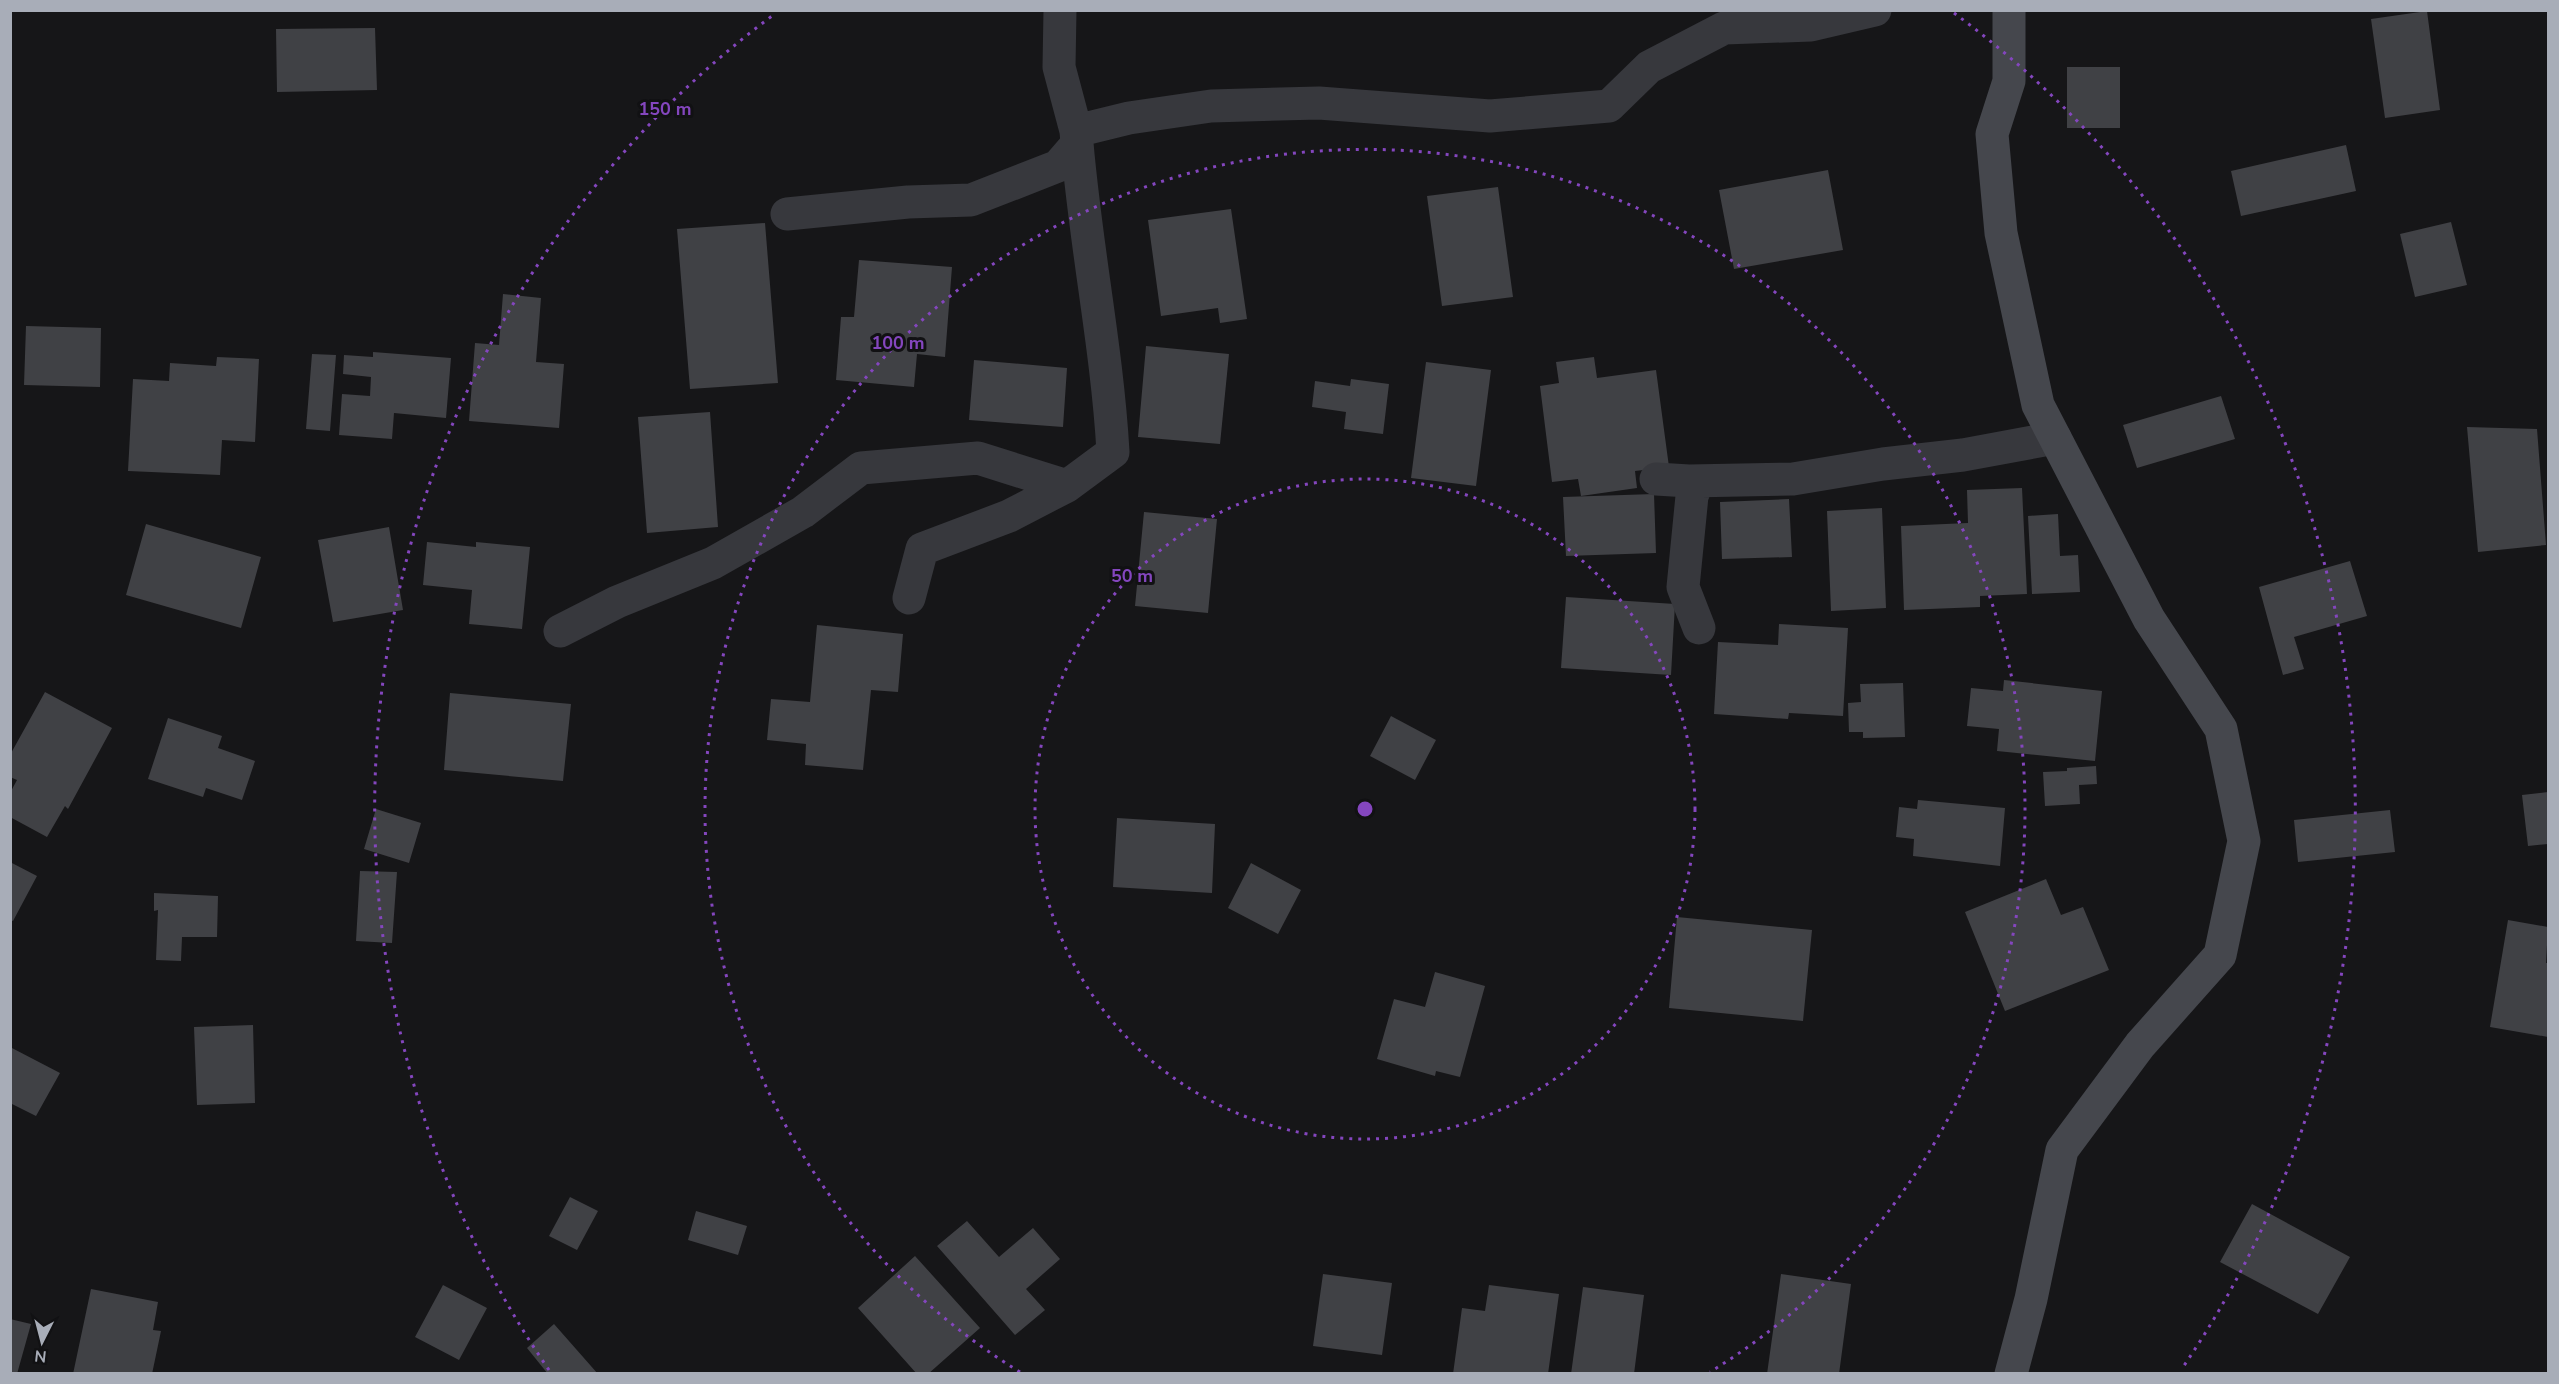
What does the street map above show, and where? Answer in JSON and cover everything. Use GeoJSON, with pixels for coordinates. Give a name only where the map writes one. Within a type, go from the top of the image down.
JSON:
{"type":"FeatureCollection","features":[{"type":"Feature","properties":{"kind":"street"},"geometry":{"type":"LineString","coordinates":[[909,598],[922,549],[1008,516],[1066,486],[1113,452],[1110,403],[1076,138],[1059,67],[1060,10]]}},
{"type":"Feature","properties":{"kind":"street"},"geometry":{"type":"LineString","coordinates":[[787,214],[908,202],[971,200],[1058,166],[1076,138],[1130,118],[1211,106],[1319,103],[1490,116],[1610,106],[1649,67],[1724,28],[1811,25],[1875,10]]}},
{"type":"Feature","properties":{"kind":"street"},"geometry":{"type":"LineString","coordinates":[[2009,10],[2009,81],[1992,135],[2001,233],[2038,405],[2149,619],[2221,729],[2244,841],[2220,955],[2140,1045],[2062,1149],[2031,1299],[2011,1374]]}},
{"type":"Feature","properties":{"kind":"street"},"geometry":{"type":"LineString","coordinates":[[1656,479],[1698,481],[1793,479],[1883,464],[1963,455],[2055,438]]}},
{"type":"Feature","properties":{"kind":"street"},"geometry":{"type":"LineString","coordinates":[[560,631],[617,602],[713,563],[803,512],[861,468],[978,458],[1066,486]]}},
{"type":"Feature","properties":{"kind":"street"},"geometry":{"type":"LineString","coordinates":[[1698,481],[1692,496],[1683,587],[1699,628]]}},
{"type":"Feature","properties":{"kind":"building"},"geometry":{"type":"Polygon","coordinates":[[[2427,11],[2440,110],[2385,118],[2371,19],[2427,11]]]}},
{"type":"Feature","properties":{"kind":"building"},"geometry":{"type":"Polygon","coordinates":[[[375,28],[377,90],[277,92],[276,29],[375,28]]]}},
{"type":"Feature","properties":{"kind":"building"},"geometry":{"type":"Polygon","coordinates":[[[2067,67],[2120,67],[2120,128],[2067,128],[2067,67]]]}},
{"type":"Feature","properties":{"kind":"building"},"geometry":{"type":"Polygon","coordinates":[[[2346,145],[2356,191],[2241,216],[2231,171],[2346,145]]]}},
{"type":"Feature","properties":{"kind":"building"},"geometry":{"type":"Polygon","coordinates":[[[1828,170],[1843,250],[1734,269],[1719,190],[1828,170]]]}},
{"type":"Feature","properties":{"kind":"building"},"geometry":{"type":"Polygon","coordinates":[[[1498,187],[1513,297],[1442,306],[1427,196],[1498,187]]]}},
{"type":"Feature","properties":{"kind":"building"},"geometry":{"type":"Polygon","coordinates":[[[1231,209],[1247,319],[1220,323],[1218,308],[1161,316],[1148,220],[1231,209]]]}},
{"type":"Feature","properties":{"kind":"building"},"geometry":{"type":"Polygon","coordinates":[[[2451,222],[2467,285],[2415,297],[2400,234],[2451,222]]]}},
{"type":"Feature","properties":{"kind":"building"},"geometry":{"type":"Polygon","coordinates":[[[765,223],[778,383],[690,389],[677,229],[765,223]]]}},
{"type":"Feature","properties":{"kind":"building"},"geometry":{"type":"Polygon","coordinates":[[[859,260],[952,267],[945,357],[917,354],[914,387],[836,380],[841,317],[854,317],[859,260]]]}},
{"type":"Feature","properties":{"kind":"building"},"geometry":{"type":"Polygon","coordinates":[[[503,294],[541,298],[536,362],[564,364],[559,428],[469,421],[475,343],[499,345],[503,294]]]}},
{"type":"Feature","properties":{"kind":"building"},"geometry":{"type":"Polygon","coordinates":[[[26,326],[101,328],[100,387],[24,385],[26,326]]]}},
{"type":"Feature","properties":{"kind":"building"},"geometry":{"type":"Polygon","coordinates":[[[1146,346],[1229,354],[1220,444],[1138,437],[1146,346]]]}},
{"type":"Feature","properties":{"kind":"building"},"geometry":{"type":"Polygon","coordinates":[[[373,352],[451,358],[446,418],[394,413],[392,439],[339,435],[342,394],[370,396],[371,377],[343,374],[344,355],[373,357],[373,352]]]}},
{"type":"Feature","properties":{"kind":"building"},"geometry":{"type":"Polygon","coordinates":[[[312,354],[336,355],[330,431],[306,429],[312,354]]]}},
{"type":"Feature","properties":{"kind":"building"},"geometry":{"type":"Polygon","coordinates":[[[217,357],[259,359],[255,442],[222,440],[220,475],[128,471],[133,379],[169,381],[170,363],[216,366],[217,357]]]}},
{"type":"Feature","properties":{"kind":"building"},"geometry":{"type":"Polygon","coordinates":[[[1594,357],[1597,378],[1656,370],[1669,467],[1635,471],[1637,488],[1581,496],[1578,479],[1552,482],[1540,386],[1559,383],[1556,362],[1594,357]]]}},
{"type":"Feature","properties":{"kind":"building"},"geometry":{"type":"Polygon","coordinates":[[[974,360],[1067,368],[1063,427],[969,420],[974,360]]]}},
{"type":"Feature","properties":{"kind":"building"},"geometry":{"type":"Polygon","coordinates":[[[1426,362],[1491,370],[1476,486],[1411,478],[1426,362]]]}},
{"type":"Feature","properties":{"kind":"building"},"geometry":{"type":"Polygon","coordinates":[[[1351,379],[1389,384],[1383,434],[1344,429],[1346,412],[1312,407],[1315,381],[1350,386],[1351,379]]]}},
{"type":"Feature","properties":{"kind":"building"},"geometry":{"type":"Polygon","coordinates":[[[2221,396],[2235,439],[2137,468],[2123,425],[2221,396]]]}},
{"type":"Feature","properties":{"kind":"building"},"geometry":{"type":"Polygon","coordinates":[[[710,412],[718,527],[647,533],[638,417],[710,412]]]}},
{"type":"Feature","properties":{"kind":"building"},"geometry":{"type":"Polygon","coordinates":[[[2467,427],[2537,429],[2546,545],[2478,552],[2467,427]]]}},
{"type":"Feature","properties":{"kind":"building"},"geometry":{"type":"Polygon","coordinates":[[[2022,488],[2027,594],[1980,596],[1980,607],[1904,610],[1901,526],[1968,523],[1967,490],[2022,488]]]}},
{"type":"Feature","properties":{"kind":"building"},"geometry":{"type":"Polygon","coordinates":[[[1654,494],[1656,553],[1566,556],[1563,497],[1654,494]]]}},
{"type":"Feature","properties":{"kind":"building"},"geometry":{"type":"Polygon","coordinates":[[[1789,499],[1792,557],[1722,559],[1720,502],[1789,499]]]}},
{"type":"Feature","properties":{"kind":"building"},"geometry":{"type":"Polygon","coordinates":[[[1882,508],[1886,608],[1831,611],[1827,511],[1882,508]]]}},
{"type":"Feature","properties":{"kind":"building"},"geometry":{"type":"Polygon","coordinates":[[[1144,512],[1217,519],[1208,613],[1135,606],[1144,512]]]}},
{"type":"Feature","properties":{"kind":"building"},"geometry":{"type":"Polygon","coordinates":[[[2058,514],[2060,556],[2078,555],[2080,592],[2032,594],[2028,516],[2058,514]]]}},
{"type":"Feature","properties":{"kind":"building"},"geometry":{"type":"Polygon","coordinates":[[[146,524],[261,557],[241,628],[126,595],[146,524]]]}},
{"type":"Feature","properties":{"kind":"building"},"geometry":{"type":"Polygon","coordinates":[[[389,527],[403,610],[333,622],[318,540],[389,527]]]}},
{"type":"Feature","properties":{"kind":"building"},"geometry":{"type":"Polygon","coordinates":[[[427,542],[476,547],[476,542],[530,547],[522,629],[469,624],[472,590],[423,585],[427,542]]]}},
{"type":"Feature","properties":{"kind":"building"},"geometry":{"type":"Polygon","coordinates":[[[2350,561],[2367,616],[2294,637],[2304,669],[2283,675],[2259,587],[2350,561]]]}},
{"type":"Feature","properties":{"kind":"building"},"geometry":{"type":"Polygon","coordinates":[[[1566,597],[1675,604],[1671,675],[1561,668],[1566,597]]]}},
{"type":"Feature","properties":{"kind":"building"},"geometry":{"type":"Polygon","coordinates":[[[1779,624],[1848,628],[1843,716],[1789,713],[1788,719],[1714,714],[1718,642],[1778,645],[1779,624]]]}},
{"type":"Feature","properties":{"kind":"building"},"geometry":{"type":"Polygon","coordinates":[[[817,625],[903,634],[898,692],[871,690],[863,770],[805,765],[806,744],[767,740],[771,699],[810,702],[817,625]]]}},
{"type":"Feature","properties":{"kind":"building"},"geometry":{"type":"Polygon","coordinates":[[[2004,680],[2102,691],[2095,761],[1997,751],[1999,729],[1967,726],[1971,688],[2003,691],[2004,680]]]}},
{"type":"Feature","properties":{"kind":"building"},"geometry":{"type":"Polygon","coordinates":[[[1903,683],[1905,737],[1863,738],[1863,732],[1849,732],[1848,703],[1861,702],[1860,684],[1903,683]]]}},
{"type":"Feature","properties":{"kind":"building"},"geometry":{"type":"Polygon","coordinates":[[[45,692],[112,728],[68,809],[65,806],[47,837],[10,817],[10,793],[17,780],[10,777],[10,755],[45,692]]]}},
{"type":"Feature","properties":{"kind":"building"},"geometry":{"type":"Polygon","coordinates":[[[450,693],[571,704],[563,781],[444,770],[450,693]]]}},
{"type":"Feature","properties":{"kind":"building"},"geometry":{"type":"Polygon","coordinates":[[[1391,716],[1436,740],[1415,780],[1370,756],[1391,716]]]}},
{"type":"Feature","properties":{"kind":"building"},"geometry":{"type":"Polygon","coordinates":[[[168,718],[222,736],[218,748],[255,761],[242,800],[206,788],[203,797],[148,779],[168,718]]]}},
{"type":"Feature","properties":{"kind":"building"},"geometry":{"type":"Polygon","coordinates":[[[2096,766],[2097,784],[2079,785],[2080,804],[2045,806],[2043,772],[2096,766]]]}},
{"type":"Feature","properties":{"kind":"building"},"geometry":{"type":"Polygon","coordinates":[[[2548,792],[2548,844],[2528,846],[2522,795],[2548,792]]]}},
{"type":"Feature","properties":{"kind":"building"},"geometry":{"type":"Polygon","coordinates":[[[1918,800],[2005,808],[2000,866],[1913,856],[1914,839],[1896,837],[1899,807],[1917,809],[1918,800]]]}},
{"type":"Feature","properties":{"kind":"building"},"geometry":{"type":"Polygon","coordinates":[[[376,809],[421,823],[409,863],[364,849],[376,809]]]}},
{"type":"Feature","properties":{"kind":"building"},"geometry":{"type":"Polygon","coordinates":[[[2390,810],[2395,852],[2298,862],[2294,820],[2390,810]]]}},
{"type":"Feature","properties":{"kind":"building"},"geometry":{"type":"Polygon","coordinates":[[[1117,818],[1215,824],[1212,893],[1113,887],[1117,818]]]}},
{"type":"Feature","properties":{"kind":"building"},"geometry":{"type":"Polygon","coordinates":[[[10,862],[37,876],[13,921],[10,920],[10,862]]]}},
{"type":"Feature","properties":{"kind":"building"},"geometry":{"type":"Polygon","coordinates":[[[1251,863],[1301,890],[1278,934],[1228,908],[1251,863]]]}},
{"type":"Feature","properties":{"kind":"building"},"geometry":{"type":"Polygon","coordinates":[[[360,871],[397,872],[392,943],[356,941],[360,871]]]}},
{"type":"Feature","properties":{"kind":"building"},"geometry":{"type":"Polygon","coordinates":[[[2046,879],[2061,915],[2083,907],[2109,970],[2005,1011],[1965,912],[2046,879]]]}},
{"type":"Feature","properties":{"kind":"building"},"geometry":{"type":"Polygon","coordinates":[[[154,893],[218,896],[217,937],[182,937],[181,961],[156,960],[158,910],[154,911],[154,893]]]}},
{"type":"Feature","properties":{"kind":"building"},"geometry":{"type":"Polygon","coordinates":[[[1677,917],[1812,930],[1803,1021],[1669,1008],[1677,917]]]}},
{"type":"Feature","properties":{"kind":"building"},"geometry":{"type":"Polygon","coordinates":[[[2508,920],[2548,927],[2546,963],[2548,963],[2548,1037],[2490,1027],[2508,920]]]}},
{"type":"Feature","properties":{"kind":"building"},"geometry":{"type":"Polygon","coordinates":[[[1435,972],[1485,986],[1460,1077],[1436,1071],[1435,1076],[1377,1059],[1394,999],[1425,1007],[1435,972]]]}},
{"type":"Feature","properties":{"kind":"building"},"geometry":{"type":"Polygon","coordinates":[[[253,1025],[255,1103],[197,1105],[194,1027],[253,1025]]]}},
{"type":"Feature","properties":{"kind":"building"},"geometry":{"type":"Polygon","coordinates":[[[10,1047],[60,1073],[36,1116],[10,1103],[10,1047]]]}},
{"type":"Feature","properties":{"kind":"building"},"geometry":{"type":"Polygon","coordinates":[[[570,1197],[598,1211],[577,1250],[549,1236],[570,1197]]]}},
{"type":"Feature","properties":{"kind":"building"},"geometry":{"type":"Polygon","coordinates":[[[2252,1204],[2350,1257],[2318,1314],[2220,1262],[2252,1204]]]}},
{"type":"Feature","properties":{"kind":"building"},"geometry":{"type":"Polygon","coordinates":[[[696,1211],[747,1226],[738,1255],[688,1240],[696,1211]]]}},
{"type":"Feature","properties":{"kind":"building"},"geometry":{"type":"Polygon","coordinates":[[[967,1221],[999,1257],[1033,1228],[1060,1259],[1026,1289],[1045,1310],[1015,1335],[937,1246],[967,1221]]]}},
{"type":"Feature","properties":{"kind":"building"},"geometry":{"type":"Polygon","coordinates":[[[915,1256],[980,1328],[928,1374],[917,1374],[858,1308],[915,1256]]]}},
{"type":"Feature","properties":{"kind":"building"},"geometry":{"type":"Polygon","coordinates":[[[1323,1274],[1392,1283],[1382,1355],[1313,1346],[1323,1274]]]}},
{"type":"Feature","properties":{"kind":"building"},"geometry":{"type":"Polygon","coordinates":[[[1781,1274],[1851,1284],[1839,1374],[1767,1374],[1781,1274]]]}},
{"type":"Feature","properties":{"kind":"building"},"geometry":{"type":"Polygon","coordinates":[[[443,1285],[487,1308],[459,1360],[415,1337],[443,1285]]]}},
{"type":"Feature","properties":{"kind":"building"},"geometry":{"type":"Polygon","coordinates":[[[1489,1285],[1559,1294],[1548,1374],[1453,1374],[1462,1308],[1485,1311],[1489,1285]]]}},
{"type":"Feature","properties":{"kind":"building"},"geometry":{"type":"Polygon","coordinates":[[[1583,1287],[1644,1295],[1634,1374],[1571,1374],[1583,1287]]]}},
{"type":"Feature","properties":{"kind":"building"},"geometry":{"type":"Polygon","coordinates":[[[91,1289],[158,1302],[153,1330],[161,1331],[152,1374],[73,1374],[91,1289]]]}},
{"type":"Feature","properties":{"kind":"building"},"geometry":{"type":"Polygon","coordinates":[[[10,1319],[31,1324],[17,1374],[10,1374],[10,1319]]]}},
{"type":"Feature","properties":{"kind":"building"},"geometry":{"type":"Polygon","coordinates":[[[554,1324],[598,1374],[548,1374],[527,1348],[554,1324]]]}}]}
